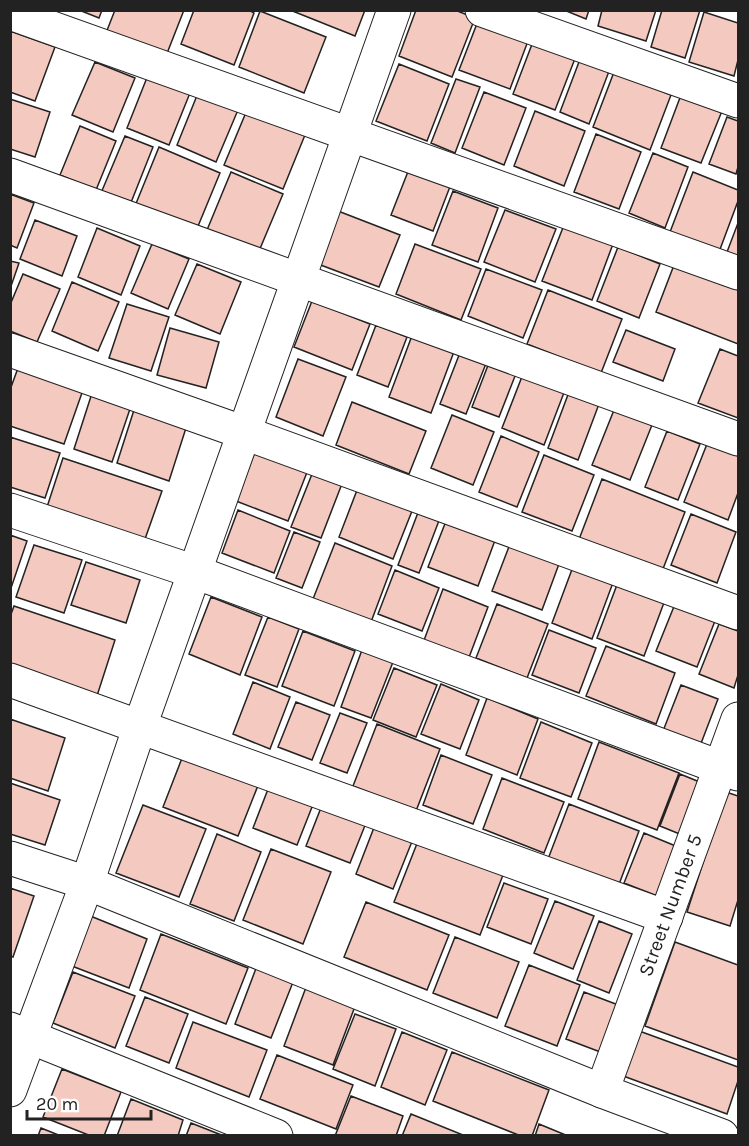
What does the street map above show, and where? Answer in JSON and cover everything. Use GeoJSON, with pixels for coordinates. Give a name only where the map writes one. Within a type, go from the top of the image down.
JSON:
{"type":"FeatureCollection","features":[{"type":"Feature","properties":{"kind":"street"},"geometry":{"type":"LineString","coordinates":[[10,1090],[20,1032],[87,883],[140,726],[394,10]]}},
{"type":"Feature","properties":{"kind":"street"},"geometry":{"type":"LineString","coordinates":[[482,10],[738,101]]}},
{"type":"Feature","properties":{"kind":"street"},"geometry":{"type":"LineString","coordinates":[[10,13],[738,273]]}},
{"type":"Feature","properties":{"kind":"street"},"geometry":{"type":"LineString","coordinates":[[10,176],[738,439]]}},
{"type":"Feature","properties":{"kind":"street"},"geometry":{"type":"LineString","coordinates":[[10,350],[738,613]]}},
{"type":"Feature","properties":{"kind":"street"},"geometry":{"type":"LineString","coordinates":[[10,510],[195,572],[730,771]]}},
{"type":"Feature","properties":{"kind":"street"},"geometry":{"type":"LineString","coordinates":[[10,680],[666,917]]}},
{"type":"Feature","properties":{"kind":"street","name":"Street Number 5"},"geometry":{"type":"LineString","coordinates":[[602,1091],[666,917],[730,771],[738,719]]}},
{"type":"Feature","properties":{"kind":"street"},"geometry":{"type":"LineString","coordinates":[[10,858],[87,883],[602,1091],[722,1136]]}},
{"type":"Feature","properties":{"kind":"street"},"geometry":{"type":"LineString","coordinates":[[20,1032],[276,1136]]}},
{"type":"Feature","properties":{"kind":"building"},"geometry":{"type":"Polygon","coordinates":[[[79,10],[102,10],[99,18],[79,10]]]}},
{"type":"Feature","properties":{"kind":"building"},"geometry":{"type":"Polygon","coordinates":[[[115,10],[184,10],[164,61],[104,38],[115,10]]]}},
{"type":"Feature","properties":{"kind":"building"},"geometry":{"type":"Polygon","coordinates":[[[194,10],[249,10],[254,13],[234,65],[181,44],[194,10]]]}},
{"type":"Feature","properties":{"kind":"building"},"geometry":{"type":"Polygon","coordinates":[[[290,10],[365,10],[355,36],[290,10]]]}},
{"type":"Feature","properties":{"kind":"building"},"geometry":{"type":"Polygon","coordinates":[[[416,10],[455,10],[475,18],[452,77],[399,56],[416,10]]]}},
{"type":"Feature","properties":{"kind":"building"},"geometry":{"type":"Polygon","coordinates":[[[564,10],[589,10],[586,19],[564,10]]]}},
{"type":"Feature","properties":{"kind":"building"},"geometry":{"type":"Polygon","coordinates":[[[602,10],[656,10],[646,41],[598,26],[602,10]]]}},
{"type":"Feature","properties":{"kind":"building"},"geometry":{"type":"Polygon","coordinates":[[[662,10],[700,10],[685,58],[651,47],[662,10]]]}},
{"type":"Feature","properties":{"kind":"building"},"geometry":{"type":"Polygon","coordinates":[[[260,11],[326,37],[304,93],[239,67],[260,11]]]}},
{"type":"Feature","properties":{"kind":"building"},"geometry":{"type":"Polygon","coordinates":[[[704,12],[738,23],[738,60],[734,76],[689,62],[704,12]]]}},
{"type":"Feature","properties":{"kind":"building"},"geometry":{"type":"Polygon","coordinates":[[[478,21],[528,41],[510,89],[459,70],[478,21]]]}},
{"type":"Feature","properties":{"kind":"building"},"geometry":{"type":"Polygon","coordinates":[[[10,31],[55,47],[35,101],[10,92],[10,31]]]}},
{"type":"Feature","properties":{"kind":"building"},"geometry":{"type":"Polygon","coordinates":[[[534,39],[576,56],[555,110],[513,94],[534,39]]]}},
{"type":"Feature","properties":{"kind":"building"},"geometry":{"type":"Polygon","coordinates":[[[582,54],[611,66],[589,124],[560,112],[582,54]]]}},
{"type":"Feature","properties":{"kind":"building"},"geometry":{"type":"Polygon","coordinates":[[[95,62],[135,78],[113,132],[72,115],[95,62]]]}},
{"type":"Feature","properties":{"kind":"building"},"geometry":{"type":"Polygon","coordinates":[[[399,64],[449,84],[427,141],[376,121],[399,64]]]}},
{"type":"Feature","properties":{"kind":"building"},"geometry":{"type":"Polygon","coordinates":[[[614,72],[671,95],[650,150],[593,127],[614,72]]]}},
{"type":"Feature","properties":{"kind":"building"},"geometry":{"type":"Polygon","coordinates":[[[148,75],[190,93],[169,145],[127,128],[148,75]]]}},
{"type":"Feature","properties":{"kind":"building"},"geometry":{"type":"Polygon","coordinates":[[[456,79],[480,87],[455,153],[431,143],[456,79]]]}},
{"type":"Feature","properties":{"kind":"building"},"geometry":{"type":"Polygon","coordinates":[[[484,92],[526,108],[504,165],[462,148],[484,92]]]}},
{"type":"Feature","properties":{"kind":"building"},"geometry":{"type":"Polygon","coordinates":[[[198,93],[238,110],[216,162],[177,145],[198,93]]]}},
{"type":"Feature","properties":{"kind":"building"},"geometry":{"type":"Polygon","coordinates":[[[681,95],[722,111],[701,163],[661,148],[681,95]]]}},
{"type":"Feature","properties":{"kind":"building"},"geometry":{"type":"Polygon","coordinates":[[[10,99],[50,112],[35,157],[10,149],[10,99]]]}},
{"type":"Feature","properties":{"kind":"building"},"geometry":{"type":"Polygon","coordinates":[[[247,110],[305,135],[283,189],[224,165],[247,110]]]}},
{"type":"Feature","properties":{"kind":"building"},"geometry":{"type":"Polygon","coordinates":[[[535,111],[585,131],[564,186],[514,166],[535,111]]]}},
{"type":"Feature","properties":{"kind":"building"},"geometry":{"type":"Polygon","coordinates":[[[727,117],[738,121],[736,174],[709,164],[727,117]]]}},
{"type":"Feature","properties":{"kind":"building"},"geometry":{"type":"Polygon","coordinates":[[[80,126],[116,141],[96,190],[60,175],[80,126]]]}},
{"type":"Feature","properties":{"kind":"building"},"geometry":{"type":"Polygon","coordinates":[[[596,134],[641,152],[619,209],[574,192],[596,134]]]}},
{"type":"Feature","properties":{"kind":"building"},"geometry":{"type":"Polygon","coordinates":[[[125,136],[153,147],[130,205],[101,193],[125,136]]]}},
{"type":"Feature","properties":{"kind":"building"},"geometry":{"type":"Polygon","coordinates":[[[159,147],[220,173],[196,231],[135,206],[159,147]]]}},
{"type":"Feature","properties":{"kind":"building"},"geometry":{"type":"Polygon","coordinates":[[[653,153],[688,167],[665,228],[629,213],[653,153]]]}},
{"type":"Feature","properties":{"kind":"building"},"geometry":{"type":"Polygon","coordinates":[[[409,169],[451,184],[433,231],[391,215],[409,169]]]}},
{"type":"Feature","properties":{"kind":"building"},"geometry":{"type":"Polygon","coordinates":[[[231,172],[283,194],[259,251],[207,230],[231,172]]]}},
{"type":"Feature","properties":{"kind":"building"},"geometry":{"type":"Polygon","coordinates":[[[693,172],[738,190],[738,201],[719,252],[670,232],[693,172]]]}},
{"type":"Feature","properties":{"kind":"building"},"geometry":{"type":"Polygon","coordinates":[[[453,191],[498,208],[478,262],[432,245],[453,191]]]}},
{"type":"Feature","properties":{"kind":"building"},"geometry":{"type":"Polygon","coordinates":[[[10,194],[34,203],[17,248],[10,245],[10,194]]]}},
{"type":"Feature","properties":{"kind":"building"},"geometry":{"type":"Polygon","coordinates":[[[505,210],[556,229],[535,282],[484,262],[505,210]]]}},
{"type":"Feature","properties":{"kind":"building"},"geometry":{"type":"Polygon","coordinates":[[[338,211],[400,235],[379,287],[318,264],[338,211]]]}},
{"type":"Feature","properties":{"kind":"building"},"geometry":{"type":"Polygon","coordinates":[[[35,220],[77,236],[62,276],[20,259],[35,220]]]}},
{"type":"Feature","properties":{"kind":"building"},"geometry":{"type":"Polygon","coordinates":[[[738,223],[738,257],[727,252],[738,223]]]}},
{"type":"Feature","properties":{"kind":"building"},"geometry":{"type":"Polygon","coordinates":[[[564,225],[613,244],[592,300],[542,281],[564,225]]]}},
{"type":"Feature","properties":{"kind":"building"},"geometry":{"type":"Polygon","coordinates":[[[97,228],[140,246],[121,295],[78,277],[97,228]]]}},
{"type":"Feature","properties":{"kind":"building"},"geometry":{"type":"Polygon","coordinates":[[[152,244],[189,259],[168,309],[131,293],[152,244]]]}},
{"type":"Feature","properties":{"kind":"building"},"geometry":{"type":"Polygon","coordinates":[[[415,244],[481,269],[461,320],[396,294],[415,244]]]}},
{"type":"Feature","properties":{"kind":"building"},"geometry":{"type":"Polygon","coordinates":[[[618,247],[660,264],[639,318],[597,301],[618,247]]]}},
{"type":"Feature","properties":{"kind":"building"},"geometry":{"type":"Polygon","coordinates":[[[10,261],[19,263],[10,289],[10,261]]]}},
{"type":"Feature","properties":{"kind":"building"},"geometry":{"type":"Polygon","coordinates":[[[197,264],[241,282],[220,334],[175,315],[197,264]]]}},
{"type":"Feature","properties":{"kind":"building"},"geometry":{"type":"Polygon","coordinates":[[[674,265],[738,290],[738,344],[656,312],[674,265]]]}},
{"type":"Feature","properties":{"kind":"building"},"geometry":{"type":"Polygon","coordinates":[[[486,269],[542,290],[523,338],[468,316],[486,269]]]}},
{"type":"Feature","properties":{"kind":"building"},"geometry":{"type":"Polygon","coordinates":[[[23,274],[60,289],[37,342],[10,331],[10,305],[23,274]]]}},
{"type":"Feature","properties":{"kind":"building"},"geometry":{"type":"Polygon","coordinates":[[[72,282],[119,302],[98,351],[52,331],[72,282]]]}},
{"type":"Feature","properties":{"kind":"building"},"geometry":{"type":"Polygon","coordinates":[[[548,290],[622,319],[601,373],[527,344],[548,290]]]}},
{"type":"Feature","properties":{"kind":"building"},"geometry":{"type":"Polygon","coordinates":[[[312,301],[370,324],[352,370],[294,347],[312,301]]]}},
{"type":"Feature","properties":{"kind":"building"},"geometry":{"type":"Polygon","coordinates":[[[127,304],[169,317],[151,371],[109,358],[127,304]]]}},
{"type":"Feature","properties":{"kind":"building"},"geometry":{"type":"Polygon","coordinates":[[[376,325],[407,337],[388,387],[357,375],[376,325]]]}},
{"type":"Feature","properties":{"kind":"building"},"geometry":{"type":"Polygon","coordinates":[[[170,328],[219,342],[206,388],[157,375],[170,328]]]}},
{"type":"Feature","properties":{"kind":"building"},"geometry":{"type":"Polygon","coordinates":[[[626,330],[675,349],[663,381],[613,362],[626,330]]]}},
{"type":"Feature","properties":{"kind":"building"},"geometry":{"type":"Polygon","coordinates":[[[413,333],[455,349],[431,413],[389,397],[413,333]]]}},
{"type":"Feature","properties":{"kind":"building"},"geometry":{"type":"Polygon","coordinates":[[[720,349],[738,356],[738,418],[698,403],[720,349]]]}},
{"type":"Feature","properties":{"kind":"building"},"geometry":{"type":"Polygon","coordinates":[[[461,350],[487,361],[466,414],[440,404],[461,350]]]}},
{"type":"Feature","properties":{"kind":"building"},"geometry":{"type":"Polygon","coordinates":[[[298,359],[346,377],[323,436],[276,417],[298,359]]]}},
{"type":"Feature","properties":{"kind":"building"},"geometry":{"type":"Polygon","coordinates":[[[490,360],[517,371],[499,417],[472,407],[490,360]]]}},
{"type":"Feature","properties":{"kind":"building"},"geometry":{"type":"Polygon","coordinates":[[[18,368],[83,390],[64,444],[10,426],[10,390],[18,368]]]}},
{"type":"Feature","properties":{"kind":"building"},"geometry":{"type":"Polygon","coordinates":[[[523,374],[565,390],[544,445],[502,428],[523,374]]]}},
{"type":"Feature","properties":{"kind":"building"},"geometry":{"type":"Polygon","coordinates":[[[93,390],[132,403],[112,462],[74,449],[93,390]]]}},
{"type":"Feature","properties":{"kind":"building"},"geometry":{"type":"Polygon","coordinates":[[[569,392],[599,404],[578,460],[548,448],[569,392]]]}},
{"type":"Feature","properties":{"kind":"building"},"geometry":{"type":"Polygon","coordinates":[[[352,402],[426,431],[409,474],[336,445],[352,402]]]}},
{"type":"Feature","properties":{"kind":"building"},"geometry":{"type":"Polygon","coordinates":[[[134,410],[186,428],[169,481],[117,463],[134,410]]]}},
{"type":"Feature","properties":{"kind":"building"},"geometry":{"type":"Polygon","coordinates":[[[614,410],[652,425],[630,480],[592,465],[614,410]]]}},
{"type":"Feature","properties":{"kind":"building"},"geometry":{"type":"Polygon","coordinates":[[[452,415],[494,432],[473,485],[431,468],[452,415]]]}},
{"type":"Feature","properties":{"kind":"building"},"geometry":{"type":"Polygon","coordinates":[[[667,431],[700,444],[678,500],[645,487],[667,431]]]}},
{"type":"Feature","properties":{"kind":"building"},"geometry":{"type":"Polygon","coordinates":[[[501,436],[539,452],[517,507],[479,492],[501,436]]]}},
{"type":"Feature","properties":{"kind":"building"},"geometry":{"type":"Polygon","coordinates":[[[10,437],[60,453],[45,498],[10,487],[10,437]]]}},
{"type":"Feature","properties":{"kind":"building"},"geometry":{"type":"Polygon","coordinates":[[[259,441],[311,462],[288,521],[236,501],[259,441]]]}},
{"type":"Feature","properties":{"kind":"building"},"geometry":{"type":"Polygon","coordinates":[[[707,444],[738,456],[738,493],[728,520],[684,502],[707,444]]]}},
{"type":"Feature","properties":{"kind":"building"},"geometry":{"type":"Polygon","coordinates":[[[544,455],[594,475],[572,531],[522,512],[544,455]]]}},
{"type":"Feature","properties":{"kind":"building"},"geometry":{"type":"Polygon","coordinates":[[[63,458],[162,491],[145,539],[47,507],[63,458]]]}},
{"type":"Feature","properties":{"kind":"building"},"geometry":{"type":"Polygon","coordinates":[[[316,464],[345,476],[321,538],[291,527],[316,464]]]}},
{"type":"Feature","properties":{"kind":"building"},"geometry":{"type":"Polygon","coordinates":[[[602,479],[685,512],[661,574],[578,542],[602,479]]]}},
{"type":"Feature","properties":{"kind":"building"},"geometry":{"type":"Polygon","coordinates":[[[359,485],[414,506],[393,559],[339,537],[359,485]]]}},
{"type":"Feature","properties":{"kind":"building"},"geometry":{"type":"Polygon","coordinates":[[[238,510],[290,531],[274,573],[222,553],[238,510]]]}},
{"type":"Feature","properties":{"kind":"building"},"geometry":{"type":"Polygon","coordinates":[[[419,510],[440,518],[419,573],[398,565],[419,510]]]}},
{"type":"Feature","properties":{"kind":"building"},"geometry":{"type":"Polygon","coordinates":[[[691,514],[736,532],[717,583],[671,565],[691,514]]]}},
{"type":"Feature","properties":{"kind":"building"},"geometry":{"type":"Polygon","coordinates":[[[448,516],[497,535],[478,586],[428,567],[448,516]]]}},
{"type":"Feature","properties":{"kind":"building"},"geometry":{"type":"Polygon","coordinates":[[[294,532],[320,542],[302,588],[276,578],[294,532]]]}},
{"type":"Feature","properties":{"kind":"building"},"geometry":{"type":"Polygon","coordinates":[[[10,535],[27,541],[10,591],[10,535]]]}},
{"type":"Feature","properties":{"kind":"building"},"geometry":{"type":"Polygon","coordinates":[[[335,543],[392,566],[371,622],[313,599],[335,543]]]}},
{"type":"Feature","properties":{"kind":"building"},"geometry":{"type":"Polygon","coordinates":[[[510,544],[559,564],[542,610],[492,591],[510,544]]]}},
{"type":"Feature","properties":{"kind":"building"},"geometry":{"type":"Polygon","coordinates":[[[34,545],[82,560],[64,613],[16,597],[34,545]]]}},
{"type":"Feature","properties":{"kind":"building"},"geometry":{"type":"Polygon","coordinates":[[[86,562],[140,580],[126,623],[71,605],[86,562]]]}},
{"type":"Feature","properties":{"kind":"building"},"geometry":{"type":"Polygon","coordinates":[[[574,564],[614,580],[592,639],[552,623],[574,564]]]}},
{"type":"Feature","properties":{"kind":"building"},"geometry":{"type":"Polygon","coordinates":[[[395,570],[439,588],[422,631],[378,614],[395,570]]]}},
{"type":"Feature","properties":{"kind":"building"},"geometry":{"type":"Polygon","coordinates":[[[618,582],[665,600],[644,656],[597,638],[618,582]]]}},
{"type":"Feature","properties":{"kind":"building"},"geometry":{"type":"Polygon","coordinates":[[[443,589],[488,607],[468,660],[423,643],[443,589]]]}},
{"type":"Feature","properties":{"kind":"building"},"geometry":{"type":"Polygon","coordinates":[[[211,597],[262,617],[240,675],[189,654],[211,597]]]}},
{"type":"Feature","properties":{"kind":"building"},"geometry":{"type":"Polygon","coordinates":[[[497,604],[548,624],[527,678],[476,658],[497,604]]]}},
{"type":"Feature","properties":{"kind":"building"},"geometry":{"type":"Polygon","coordinates":[[[675,604],[715,621],[697,667],[656,651],[675,604]]]}},
{"type":"Feature","properties":{"kind":"building"},"geometry":{"type":"Polygon","coordinates":[[[14,606],[115,640],[95,702],[10,674],[10,617],[14,606]]]}},
{"type":"Feature","properties":{"kind":"building"},"geometry":{"type":"Polygon","coordinates":[[[268,617],[299,629],[277,687],[245,675],[268,617]]]}},
{"type":"Feature","properties":{"kind":"building"},"geometry":{"type":"Polygon","coordinates":[[[719,624],[738,631],[738,675],[734,688],[699,674],[719,624]]]}},
{"type":"Feature","properties":{"kind":"building"},"geometry":{"type":"Polygon","coordinates":[[[549,630],[596,648],[579,693],[532,675],[549,630]]]}},
{"type":"Feature","properties":{"kind":"building"},"geometry":{"type":"Polygon","coordinates":[[[303,631],[355,651],[334,706],[282,686],[303,631]]]}},
{"type":"Feature","properties":{"kind":"building"},"geometry":{"type":"Polygon","coordinates":[[[606,646],[675,673],[656,724],[586,696],[606,646]]]}},
{"type":"Feature","properties":{"kind":"building"},"geometry":{"type":"Polygon","coordinates":[[[362,650],[393,662],[371,718],[341,707],[362,650]]]}},
{"type":"Feature","properties":{"kind":"building"},"geometry":{"type":"Polygon","coordinates":[[[394,668],[437,685],[416,737],[373,720],[394,668]]]}},
{"type":"Feature","properties":{"kind":"building"},"geometry":{"type":"Polygon","coordinates":[[[253,682],[290,697],[270,749],[233,734],[253,682]]]}},
{"type":"Feature","properties":{"kind":"building"},"geometry":{"type":"Polygon","coordinates":[[[441,684],[479,700],[460,749],[421,734],[441,684]]]}},
{"type":"Feature","properties":{"kind":"building"},"geometry":{"type":"Polygon","coordinates":[[[681,685],[718,699],[700,746],[663,731],[681,685]]]}},
{"type":"Feature","properties":{"kind":"building"},"geometry":{"type":"Polygon","coordinates":[[[487,698],[538,719],[517,775],[466,755],[487,698]]]}},
{"type":"Feature","properties":{"kind":"building"},"geometry":{"type":"Polygon","coordinates":[[[296,702],[330,715],[312,760],[278,747],[296,702]]]}},
{"type":"Feature","properties":{"kind":"building"},"geometry":{"type":"Polygon","coordinates":[[[340,713],[367,723],[347,773],[320,763],[340,713]]]}},
{"type":"Feature","properties":{"kind":"building"},"geometry":{"type":"Polygon","coordinates":[[[10,719],[65,738],[48,791],[10,778],[10,719]]]}},
{"type":"Feature","properties":{"kind":"building"},"geometry":{"type":"Polygon","coordinates":[[[541,722],[592,743],[571,797],[520,778],[541,722]]]}},
{"type":"Feature","properties":{"kind":"building"},"geometry":{"type":"Polygon","coordinates":[[[377,724],[440,749],[416,811],[353,786],[377,724]]]}},
{"type":"Feature","properties":{"kind":"building"},"geometry":{"type":"Polygon","coordinates":[[[599,742],[679,773],[657,830],[578,799],[599,742]]]}},
{"type":"Feature","properties":{"kind":"building"},"geometry":{"type":"Polygon","coordinates":[[[184,753],[259,783],[238,836],[163,807],[184,753]]]}},
{"type":"Feature","properties":{"kind":"building"},"geometry":{"type":"Polygon","coordinates":[[[441,755],[492,775],[473,824],[423,805],[441,755]]]}},
{"type":"Feature","properties":{"kind":"building"},"geometry":{"type":"Polygon","coordinates":[[[680,774],[712,787],[692,839],[660,826],[680,774]]]}},
{"type":"Feature","properties":{"kind":"building"},"geometry":{"type":"Polygon","coordinates":[[[502,778],[564,802],[544,853],[483,829],[502,778]]]}},
{"type":"Feature","properties":{"kind":"building"},"geometry":{"type":"Polygon","coordinates":[[[10,783],[60,800],[45,845],[10,834],[10,783]]]}},
{"type":"Feature","properties":{"kind":"building"},"geometry":{"type":"Polygon","coordinates":[[[270,784],[314,802],[297,845],[253,828],[270,784]]]}},
{"type":"Feature","properties":{"kind":"building"},"geometry":{"type":"Polygon","coordinates":[[[726,792],[738,796],[738,900],[730,926],[687,912],[726,792]]]}},
{"type":"Feature","properties":{"kind":"building"},"geometry":{"type":"Polygon","coordinates":[[[324,800],[368,818],[350,863],[306,846],[324,800]]]}},
{"type":"Feature","properties":{"kind":"building"},"geometry":{"type":"Polygon","coordinates":[[[569,804],[639,831],[618,887],[548,859],[569,804]]]}},
{"type":"Feature","properties":{"kind":"building"},"geometry":{"type":"Polygon","coordinates":[[[143,805],[206,829],[179,897],[116,873],[143,805]]]}},
{"type":"Feature","properties":{"kind":"building"},"geometry":{"type":"Polygon","coordinates":[[[375,825],[413,839],[393,889],[356,874],[375,825]]]}},
{"type":"Feature","properties":{"kind":"building"},"geometry":{"type":"Polygon","coordinates":[[[644,833],[683,849],[665,899],[624,883],[644,833]]]}},
{"type":"Feature","properties":{"kind":"building"},"geometry":{"type":"Polygon","coordinates":[[[217,834],[261,852],[234,921],[190,904],[217,834]]]}},
{"type":"Feature","properties":{"kind":"building"},"geometry":{"type":"Polygon","coordinates":[[[418,841],[503,875],[480,935],[394,902],[418,841]]]}},
{"type":"Feature","properties":{"kind":"building"},"geometry":{"type":"Polygon","coordinates":[[[271,849],[331,872],[303,944],[243,920],[271,849]]]}},
{"type":"Feature","properties":{"kind":"building"},"geometry":{"type":"Polygon","coordinates":[[[504,883],[548,899],[531,944],[487,927],[504,883]]]}},
{"type":"Feature","properties":{"kind":"building"},"geometry":{"type":"Polygon","coordinates":[[[10,888],[34,896],[13,957],[10,956],[10,888]]]}},
{"type":"Feature","properties":{"kind":"building"},"geometry":{"type":"Polygon","coordinates":[[[555,901],[594,916],[573,969],[534,953],[555,901]]]}},
{"type":"Feature","properties":{"kind":"building"},"geometry":{"type":"Polygon","coordinates":[[[366,902],[449,935],[427,990],[344,957],[366,902]]]}},
{"type":"Feature","properties":{"kind":"building"},"geometry":{"type":"Polygon","coordinates":[[[83,913],[147,939],[129,988],[64,963],[83,913]]]}},
{"type":"Feature","properties":{"kind":"building"},"geometry":{"type":"Polygon","coordinates":[[[599,921],[632,934],[609,993],[577,980],[599,921]]]}},
{"type":"Feature","properties":{"kind":"building"},"geometry":{"type":"Polygon","coordinates":[[[161,934],[248,968],[226,1024],[140,990],[161,934]]]}},
{"type":"Feature","properties":{"kind":"building"},"geometry":{"type":"Polygon","coordinates":[[[455,937],[519,962],[497,1018],[433,993],[455,937]]]}},
{"type":"Feature","properties":{"kind":"building"},"geometry":{"type":"Polygon","coordinates":[[[675,942],[738,965],[738,1060],[645,1026],[675,942]]]}},
{"type":"Feature","properties":{"kind":"building"},"geometry":{"type":"Polygon","coordinates":[[[258,963],[295,977],[271,1038],[235,1024],[258,963]]]}},
{"type":"Feature","properties":{"kind":"building"},"geometry":{"type":"Polygon","coordinates":[[[529,965],[580,985],[557,1046],[505,1026],[529,965]]]}},
{"type":"Feature","properties":{"kind":"building"},"geometry":{"type":"Polygon","coordinates":[[[73,972],[135,996],[115,1048],[53,1023],[73,972]]]}},
{"type":"Feature","properties":{"kind":"building"},"geometry":{"type":"Polygon","coordinates":[[[308,982],[357,1001],[333,1065],[284,1046],[308,982]]]}},
{"type":"Feature","properties":{"kind":"building"},"geometry":{"type":"Polygon","coordinates":[[[584,992],[621,1006],[603,1053],[566,1039],[584,992]]]}},
{"type":"Feature","properties":{"kind":"building"},"geometry":{"type":"Polygon","coordinates":[[[145,997],[188,1014],[169,1063],[126,1046],[145,997]]]}},
{"type":"Feature","properties":{"kind":"building"},"geometry":{"type":"Polygon","coordinates":[[[355,1014],[396,1029],[375,1086],[333,1069],[355,1014]]]}},
{"type":"Feature","properties":{"kind":"building"},"geometry":{"type":"Polygon","coordinates":[[[193,1022],[267,1050],[249,1097],[176,1068],[193,1022]]]}},
{"type":"Feature","properties":{"kind":"building"},"geometry":{"type":"Polygon","coordinates":[[[631,1028],[738,1067],[738,1081],[727,1114],[615,1073],[631,1028]]]}},
{"type":"Feature","properties":{"kind":"building"},"geometry":{"type":"Polygon","coordinates":[[[402,1032],[447,1050],[425,1105],[381,1087],[402,1032]]]}},
{"type":"Feature","properties":{"kind":"building"},"geometry":{"type":"Polygon","coordinates":[[[452,1052],[549,1090],[532,1136],[521,1136],[433,1101],[452,1052]]]}},
{"type":"Feature","properties":{"kind":"building"},"geometry":{"type":"Polygon","coordinates":[[[277,1055],[353,1085],[336,1129],[260,1099],[277,1055]]]}},
{"type":"Feature","properties":{"kind":"building"},"geometry":{"type":"Polygon","coordinates":[[[62,1069],[121,1092],[104,1136],[91,1136],[43,1117],[62,1069]]]}},
{"type":"Feature","properties":{"kind":"building"},"geometry":{"type":"Polygon","coordinates":[[[351,1096],[403,1116],[396,1136],[335,1136],[351,1096]]]}},
{"type":"Feature","properties":{"kind":"building"},"geometry":{"type":"Polygon","coordinates":[[[131,1099],[183,1120],[178,1136],[117,1136],[131,1099]]]}},
{"type":"Feature","properties":{"kind":"building"},"geometry":{"type":"Polygon","coordinates":[[[411,1114],[463,1135],[463,1136],[402,1136],[411,1114]]]}},
{"type":"Feature","properties":{"kind":"building"},"geometry":{"type":"Polygon","coordinates":[[[191,1123],[224,1136],[186,1136],[191,1123]]]}},
{"type":"Feature","properties":{"kind":"building"},"geometry":{"type":"Polygon","coordinates":[[[539,1124],[568,1136],[535,1136],[539,1124]]]}},
{"type":"Feature","properties":{"kind":"building"},"geometry":{"type":"Polygon","coordinates":[[[41,1128],[61,1136],[38,1136],[41,1128]]]}}]}
